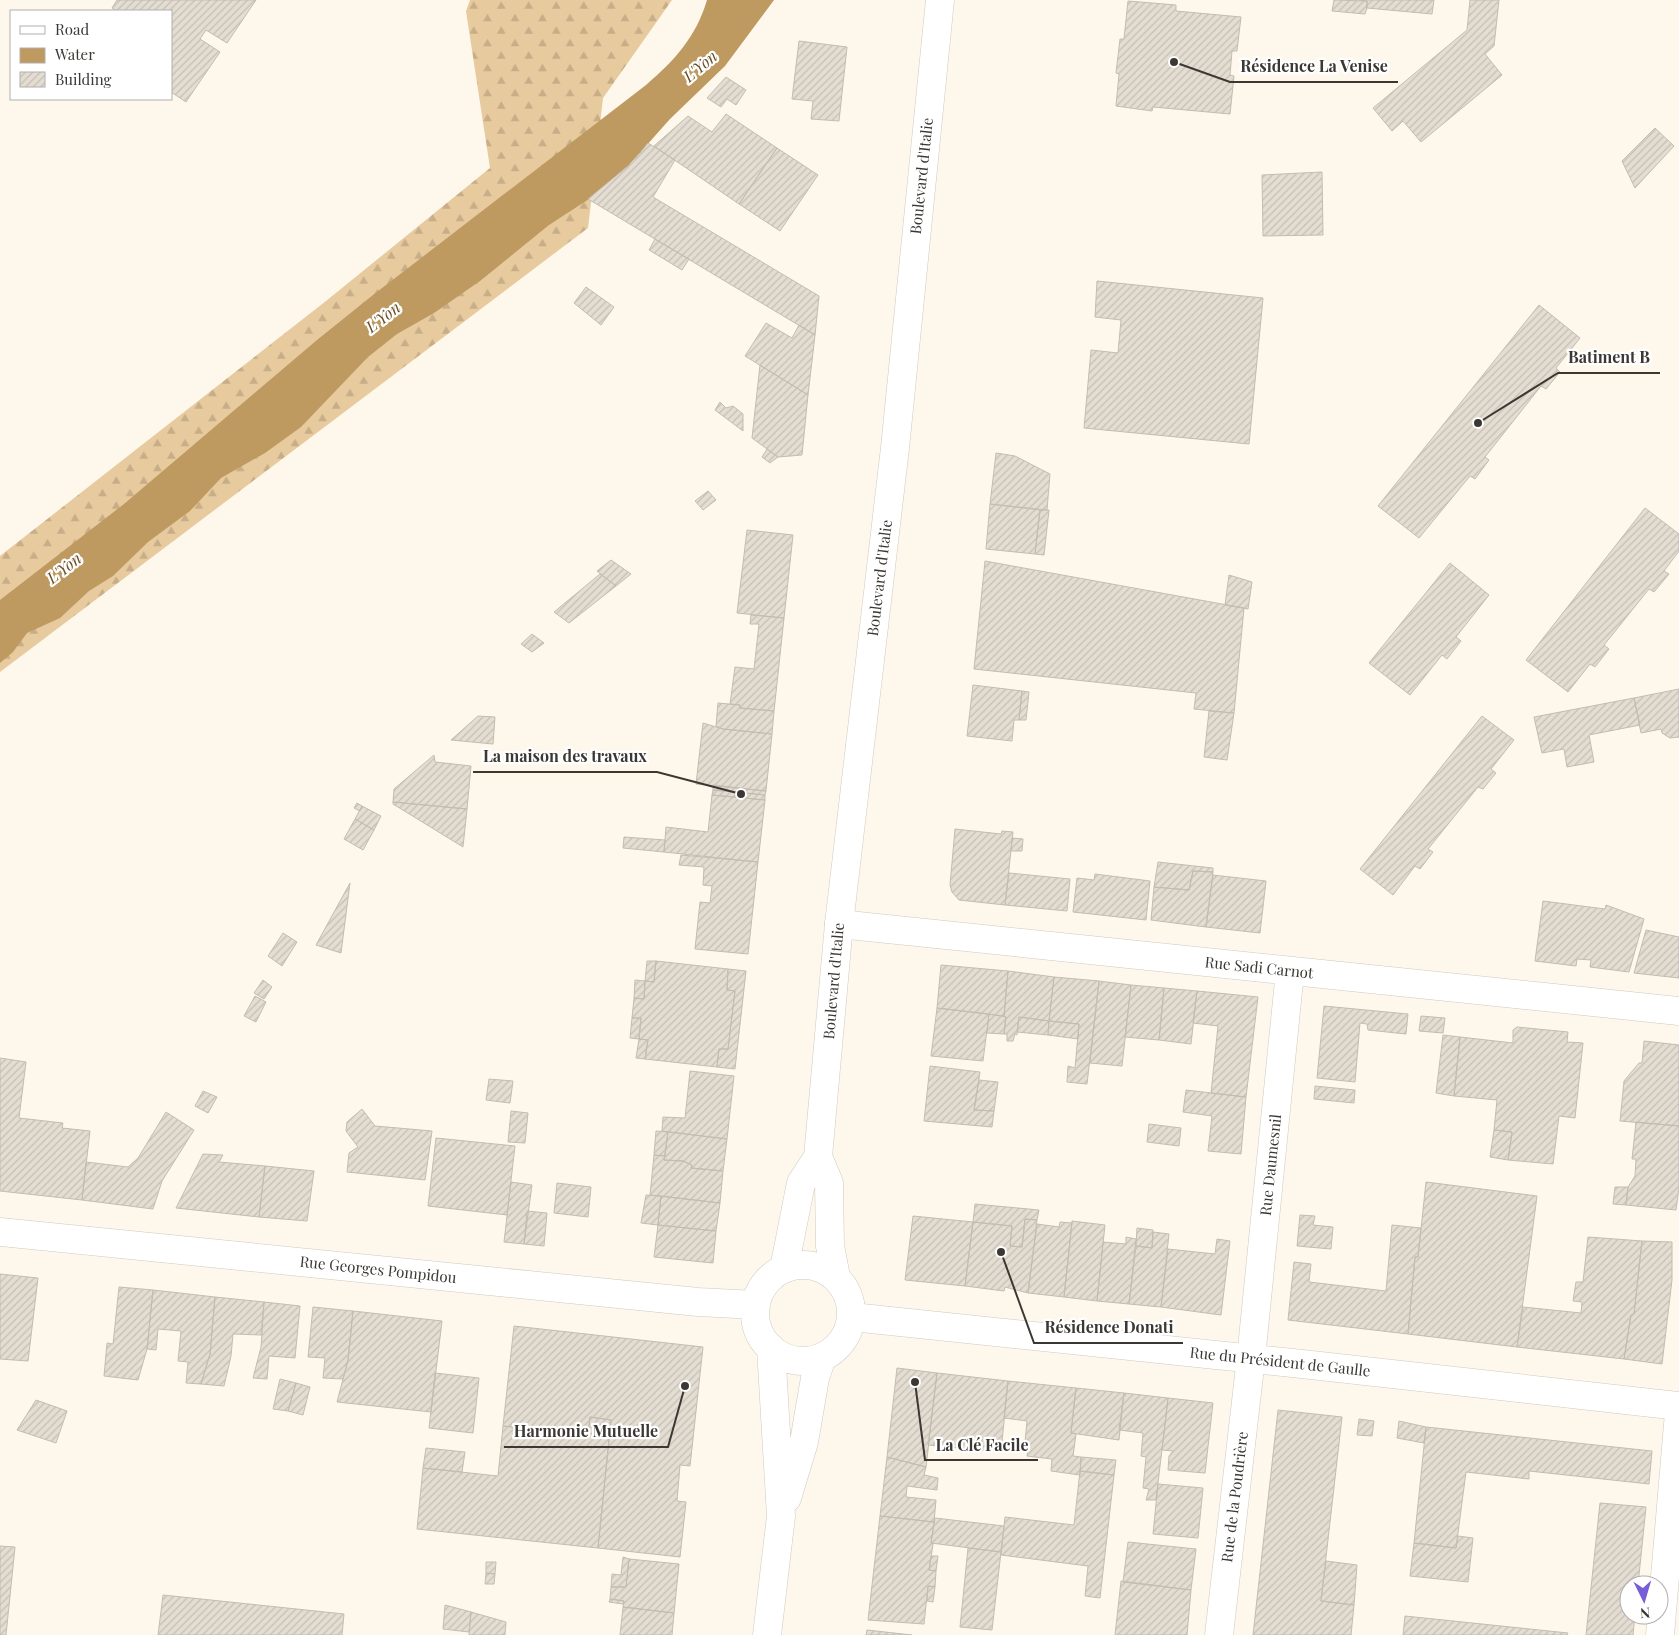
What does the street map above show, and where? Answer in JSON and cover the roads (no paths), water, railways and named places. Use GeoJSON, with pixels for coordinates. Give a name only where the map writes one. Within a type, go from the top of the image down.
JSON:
{"type":"FeatureCollection","features":[{"type":"Feature","properties":{"kind":"main road","name":"Boulevard d'Italie"},"geometry":{"type":"LineString","coordinates":[[784,1269],[801,1183],[818,1157],[839,924],[895,448],[940,0]]}},
{"type":"Feature","properties":{"kind":"main road","name":"Rue Sadi Carnot"},"geometry":{"type":"LineString","coordinates":[[839,924],[1679,1012]]}},
{"type":"Feature","properties":{"kind":"main road","name":"Rue Daumesnil"},"geometry":{"type":"LineString","coordinates":[[1251,1358],[1290,971]]}},
{"type":"Feature","properties":{"kind":"main road","name":"Boulevard d'Italie"},"geometry":{"type":"LineString","coordinates":[[818,1157],[829,1183],[830,1246],[836,1277]]}},
{"type":"Feature","properties":{"kind":"main road","name":"Rue Georges Pompidou"},"geometry":{"type":"LineString","coordinates":[[0,1232],[688,1301],[756,1305]]}},
{"type":"Feature","properties":{"kind":"main road"},"geometry":{"type":"LineString","coordinates":[[802,1265],[820,1267],[836,1277],[845,1289],[851,1302],[852,1317],[842,1341],[833,1350],[822,1357],[809,1360],[795,1360],[783,1356],[763,1340],[755,1317],[756,1305],[765,1283],[774,1274],[784,1269],[802,1265]]}},
{"type":"Feature","properties":{"kind":"main road","name":"Rue du Président de Gaulle"},"geometry":{"type":"LineString","coordinates":[[852,1317],[1251,1358],[1679,1406]]}},
{"type":"Feature","properties":{"kind":"main road"},"geometry":{"type":"LineString","coordinates":[[767,1635],[781,1516],[776,1402],[771,1348]]}},
{"type":"Feature","properties":{"kind":"main road"},"geometry":{"type":"LineString","coordinates":[[781,1516],[804,1442],[815,1378],[822,1357]]}},
{"type":"Feature","properties":{"kind":"main road","name":"Rue de la Poudrière"},"geometry":{"type":"LineString","coordinates":[[1219,1635],[1251,1358]]}},
{"type":"Feature","properties":{"kind":"main road"},"geometry":{"type":"LineString","coordinates":[[1660,1635],[1679,1413]]}},
{"type":"Feature","properties":{"kind":"water","name":"L'Yon"},"geometry":{"type":"Polygon","coordinates":[[[707,0],[774,0],[725,66],[670,119],[629,165],[589,199],[549,225],[480,281],[434,313],[397,334],[368,357],[301,427],[265,453],[221,478],[190,511],[148,542],[113,576],[89,591],[60,618],[27,633],[13,652],[0,663],[0,600],[124,504],[317,340],[373,295],[646,85],[675,57],[691,37],[707,0]]]}},
{"type":"Feature","properties":{"kind":"place","name":"Résidence La Venise"},"geometry":{"type":"Point","coordinates":[1174,62]}},
{"type":"Feature","properties":{"kind":"place","name":"Batiment B"},"geometry":{"type":"Point","coordinates":[1478,423]}},
{"type":"Feature","properties":{"kind":"place","name":"La maison des travaux"},"geometry":{"type":"Point","coordinates":[741,794]}},
{"type":"Feature","properties":{"kind":"place","name":"Résidence Donati"},"geometry":{"type":"Point","coordinates":[1001,1252]}},
{"type":"Feature","properties":{"kind":"place","name":"La Clé Facile"},"geometry":{"type":"Point","coordinates":[915,1382]}},
{"type":"Feature","properties":{"kind":"place","name":"Harmonie Mutuelle"},"geometry":{"type":"Point","coordinates":[685,1386]}}]}
